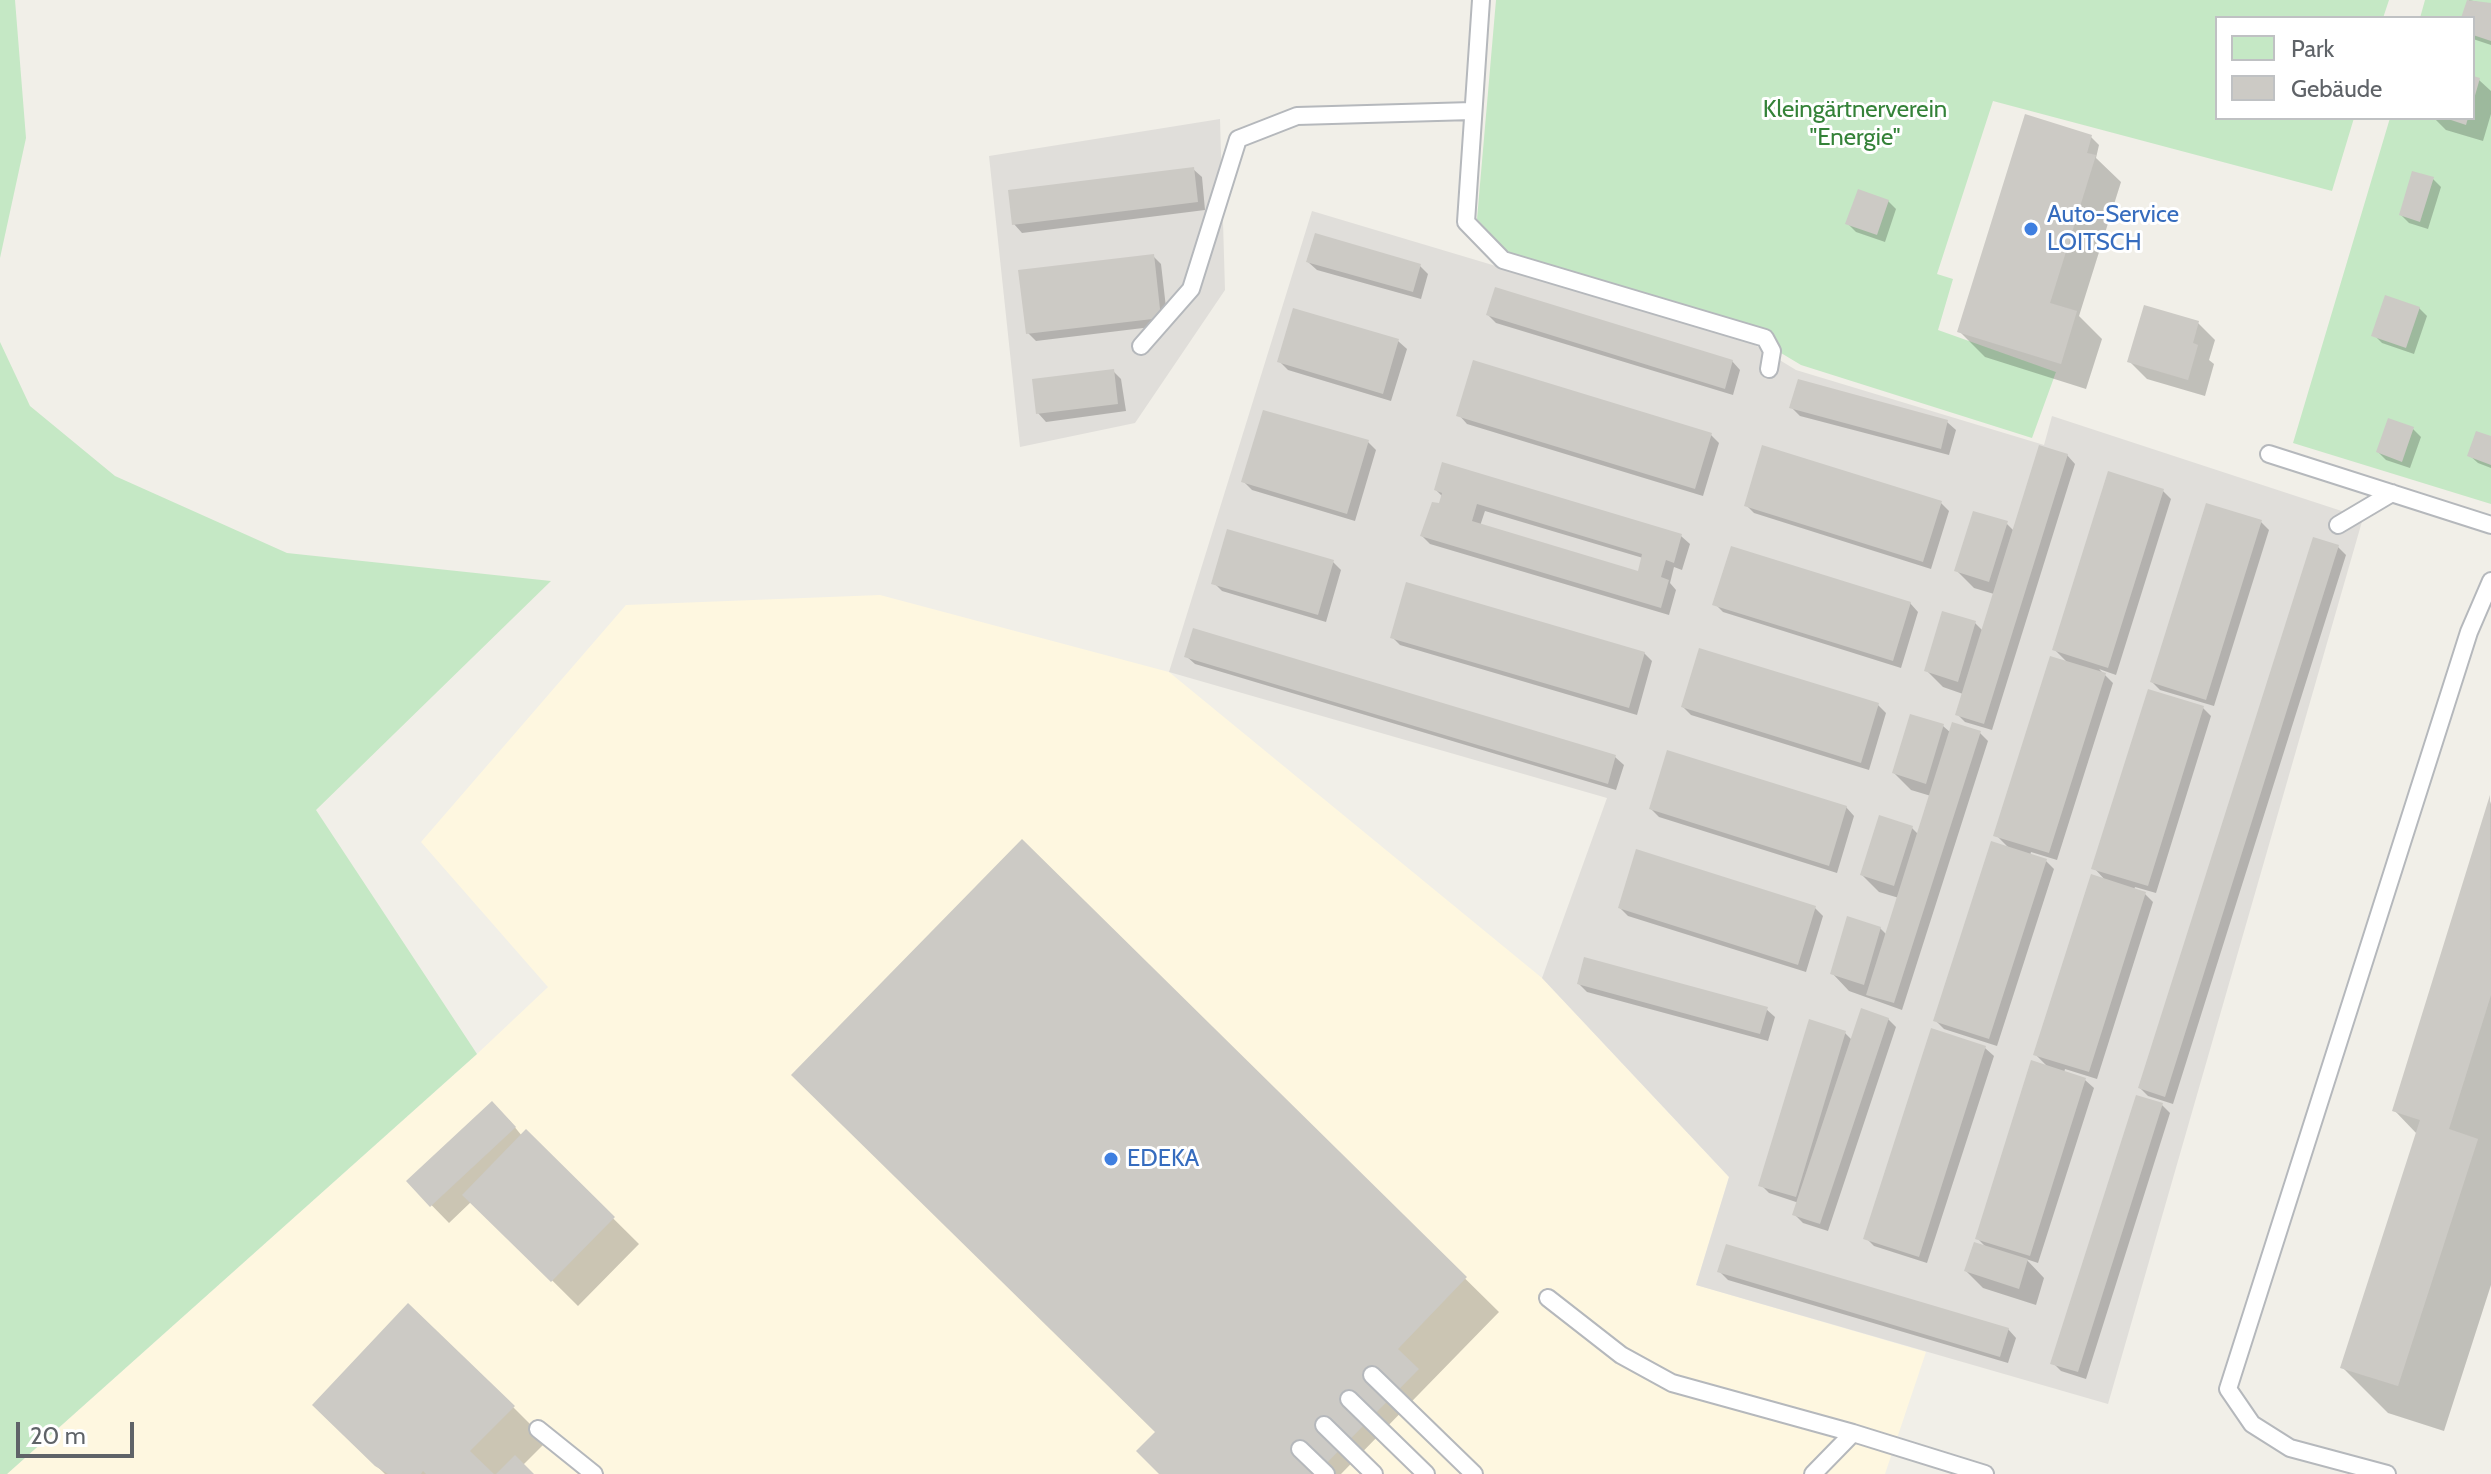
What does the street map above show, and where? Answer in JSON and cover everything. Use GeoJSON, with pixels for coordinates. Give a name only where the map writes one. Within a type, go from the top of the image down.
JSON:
{"type":"FeatureCollection","features":[{"type":"Feature","properties":{"kind":"lane"},"geometry":{"type":"LineString","coordinates":[[1481,0],[1466,222],[1503,260],[1765,338],[1772,351],[1769,369]]}},
{"type":"Feature","properties":{"kind":"lane"},"geometry":{"type":"LineString","coordinates":[[1141,346],[1191,289],[1238,139],[1297,116],[1472,111]]}},
{"type":"Feature","properties":{"kind":"lane"},"geometry":{"type":"LineString","coordinates":[[2269,454],[2491,525]]}},
{"type":"Feature","properties":{"kind":"lane"},"geometry":{"type":"LineString","coordinates":[[2338,525],[2392,493]]}},
{"type":"Feature","properties":{"kind":"lane"},"geometry":{"type":"LineString","coordinates":[[2387,1474],[2290,1448],[2252,1424],[2228,1389],[2469,632],[2491,581]]}},
{"type":"Feature","properties":{"kind":"lane"},"geometry":{"type":"LineString","coordinates":[[1548,1298],[1621,1355],[1672,1383],[1853,1433],[1985,1474]]}},
{"type":"Feature","properties":{"kind":"lane"},"geometry":{"type":"LineString","coordinates":[[1372,1375],[1474,1474]]}},
{"type":"Feature","properties":{"kind":"lane"},"geometry":{"type":"LineString","coordinates":[[1349,1399],[1426,1474]]}},
{"type":"Feature","properties":{"kind":"lane"},"geometry":{"type":"LineString","coordinates":[[1324,1425],[1374,1474]]}},
{"type":"Feature","properties":{"kind":"lane"},"geometry":{"type":"LineString","coordinates":[[538,1429],[594,1474]]}},
{"type":"Feature","properties":{"kind":"lane"},"geometry":{"type":"LineString","coordinates":[[1813,1474],[1853,1433]]}},
{"type":"Feature","properties":{"kind":"lane"},"geometry":{"type":"LineString","coordinates":[[1300,1449],[1326,1474]]}},
{"type":"Feature","properties":{"kind":"shaded area"},"geometry":{"type":"Polygon","coordinates":[[[1220,119],[1225,290],[1135,423],[1020,447],[989,156],[1220,119]]]}},
{"type":"Feature","properties":{"kind":"shaded area"},"geometry":{"type":"Polygon","coordinates":[[[1312,211],[1750,342],[1796,370],[2044,445],[2052,416],[2363,518],[2108,1404],[1696,1285],[1729,1177],[1542,978],[1607,798],[1169,672],[1312,211]]]}},
{"type":"Feature","properties":{"kind":"shaded area"},"geometry":{"type":"Polygon","coordinates":[[[880,595],[1169,672],[1542,978],[1729,1177],[1696,1285],[1926,1352],[1885,1474],[7,1474],[548,987],[421,842],[626,605],[880,595]]]}},
{"type":"Feature","properties":{"kind":"green space"},"geometry":{"type":"Polygon","coordinates":[[[0,0],[15,0],[26,138],[0,258],[0,0]]]}},
{"type":"Feature","properties":{"kind":"green space","name":"Kleingärtnerverein \"Energie\""},"geometry":{"type":"Polygon","coordinates":[[[1496,0],[2389,0],[2384,16],[2215,16],[2215,120],[2353,120],[2332,191],[1993,101],[1937,274],[1953,279],[1938,330],[2056,372],[2032,438],[1801,365],[1776,350],[1766,334],[1507,252],[1477,219],[1496,0]]]}},
{"type":"Feature","properties":{"kind":"green space"},"geometry":{"type":"Polygon","coordinates":[[[2425,0],[2491,0],[2491,504],[2293,443],[2389,120],[2475,120],[2475,16],[2421,16],[2425,0]]]}},
{"type":"Feature","properties":{"kind":"green space"},"geometry":{"type":"Polygon","coordinates":[[[0,342],[30,406],[115,476],[287,553],[551,581],[316,810],[477,1054],[7,1474],[0,1474],[0,342]]]}},
{"type":"Feature","properties":{"kind":"building"},"geometry":{"type":"Polygon","coordinates":[[[2467,0],[2491,3],[2491,41],[2475,36],[2475,16],[2462,16],[2467,0]]]}},
{"type":"Feature","properties":{"kind":"building"},"geometry":{"type":"Polygon","coordinates":[[[2475,77],[2480,78],[2475,96],[2475,77]]]}},
{"type":"Feature","properties":{"kind":"building","name":"Auto-Service LOITSCH"},"geometry":{"type":"Polygon","coordinates":[[[2025,114],[2092,135],[2087,153],[2096,155],[2050,303],[2077,311],[2061,364],[1957,332],[2025,114]]]}},
{"type":"Feature","properties":{"kind":"building"},"geometry":{"type":"Polygon","coordinates":[[[2451,120],[2467,120],[2466,125],[2451,120]]]}},
{"type":"Feature","properties":{"kind":"building"},"geometry":{"type":"Polygon","coordinates":[[[1194,167],[1198,202],[1012,225],[1008,190],[1194,167]]]}},
{"type":"Feature","properties":{"kind":"building"},"geometry":{"type":"Polygon","coordinates":[[[2412,171],[2434,177],[2420,222],[2399,215],[2412,171]]]}},
{"type":"Feature","properties":{"kind":"building"},"geometry":{"type":"Polygon","coordinates":[[[1858,189],[1889,200],[1877,235],[1845,224],[1858,189]]]}},
{"type":"Feature","properties":{"kind":"building"},"geometry":{"type":"Polygon","coordinates":[[[1315,233],[1421,264],[1413,292],[1306,262],[1315,233]]]}},
{"type":"Feature","properties":{"kind":"building"},"geometry":{"type":"Polygon","coordinates":[[[1154,254],[1161,318],[1026,334],[1018,270],[1154,254]]]}},
{"type":"Feature","properties":{"kind":"building"},"geometry":{"type":"Polygon","coordinates":[[[1495,287],[1733,360],[1725,389],[1486,315],[1495,287]]]}},
{"type":"Feature","properties":{"kind":"building"},"geometry":{"type":"Polygon","coordinates":[[[2385,295],[2420,307],[2406,348],[2371,336],[2385,295]]]}},
{"type":"Feature","properties":{"kind":"building"},"geometry":{"type":"Polygon","coordinates":[[[2144,305],[2199,321],[2193,343],[2198,345],[2188,380],[2127,362],[2144,305]]]}},
{"type":"Feature","properties":{"kind":"building"},"geometry":{"type":"Polygon","coordinates":[[[1293,308],[1399,339],[1383,394],[1277,362],[1293,308]]]}},
{"type":"Feature","properties":{"kind":"building"},"geometry":{"type":"Polygon","coordinates":[[[1473,360],[1712,433],[1695,489],[1456,416],[1473,360]]]}},
{"type":"Feature","properties":{"kind":"building"},"geometry":{"type":"Polygon","coordinates":[[[1114,369],[1118,404],[1036,414],[1032,379],[1114,369]]]}},
{"type":"Feature","properties":{"kind":"building"},"geometry":{"type":"Polygon","coordinates":[[[1798,379],[1948,420],[1941,449],[1789,408],[1798,379]]]}},
{"type":"Feature","properties":{"kind":"building"},"geometry":{"type":"Polygon","coordinates":[[[1263,410],[1369,440],[1347,514],[1241,482],[1263,410]]]}},
{"type":"Feature","properties":{"kind":"building"},"geometry":{"type":"Polygon","coordinates":[[[2388,418],[2414,427],[2402,462],[2376,452],[2388,418]]]}},
{"type":"Feature","properties":{"kind":"building"},"geometry":{"type":"Polygon","coordinates":[[[2476,431],[2491,436],[2491,465],[2467,456],[2476,431]]]}},
{"type":"Feature","properties":{"kind":"building"},"geometry":{"type":"Polygon","coordinates":[[[1762,445],[1942,501],[1923,562],[1744,506],[1762,445]]]}},
{"type":"Feature","properties":{"kind":"building"},"geometry":{"type":"Polygon","coordinates":[[[2039,445],[2068,454],[1984,724],[1955,715],[2039,445]]]}},
{"type":"Feature","properties":{"kind":"building"},"geometry":{"type":"Polygon","coordinates":[[[1442,462],[1682,534],[1674,563],[1666,560],[1661,577],[1669,580],[1661,608],[1420,536],[1432,502],[1439,503],[1442,493],[1434,490],[1442,462]],[[1477,504],[1472,521],[1638,571],[1642,554],[1477,504]]]}},
{"type":"Feature","properties":{"kind":"building"},"geometry":{"type":"Polygon","coordinates":[[[2108,471],[2164,489],[2108,668],[2052,650],[2108,471]]]}},
{"type":"Feature","properties":{"kind":"building"},"geometry":{"type":"Polygon","coordinates":[[[2206,503],[2262,520],[2206,700],[2150,682],[2206,503]]]}},
{"type":"Feature","properties":{"kind":"building"},"geometry":{"type":"Polygon","coordinates":[[[1973,511],[2008,521],[1989,582],[1954,571],[1973,511]]]}},
{"type":"Feature","properties":{"kind":"building"},"geometry":{"type":"Polygon","coordinates":[[[1227,529],[1334,560],[1318,615],[1211,584],[1227,529]]]}},
{"type":"Feature","properties":{"kind":"building"},"geometry":{"type":"Polygon","coordinates":[[[2313,537],[2339,545],[2165,1097],[2138,1088],[2313,537]]]}},
{"type":"Feature","properties":{"kind":"building"},"geometry":{"type":"Polygon","coordinates":[[[1731,546],[1911,602],[1893,661],[1712,605],[1731,546]]]}},
{"type":"Feature","properties":{"kind":"building"},"geometry":{"type":"Polygon","coordinates":[[[1406,582],[1645,652],[1629,708],[1390,638],[1406,582]]]}},
{"type":"Feature","properties":{"kind":"building"},"geometry":{"type":"Polygon","coordinates":[[[1942,611],[1976,621],[1958,682],[1924,671],[1942,611]]]}},
{"type":"Feature","properties":{"kind":"building"},"geometry":{"type":"Polygon","coordinates":[[[1193,628],[1616,755],[1608,784],[1184,657],[1193,628]]]}},
{"type":"Feature","properties":{"kind":"building"},"geometry":{"type":"Polygon","coordinates":[[[1699,648],[1879,703],[1861,763],[1681,707],[1699,648]]]}},
{"type":"Feature","properties":{"kind":"building"},"geometry":{"type":"Polygon","coordinates":[[[2050,656],[2106,673],[2049,853],[1993,836],[2050,656]]]}},
{"type":"Feature","properties":{"kind":"building"},"geometry":{"type":"Polygon","coordinates":[[[2148,689],[2204,706],[2148,886],[2091,869],[2148,689]]]}},
{"type":"Feature","properties":{"kind":"building"},"geometry":{"type":"Polygon","coordinates":[[[1910,714],[1944,724],[1926,784],[1892,773],[1910,714]]]}},
{"type":"Feature","properties":{"kind":"building"},"geometry":{"type":"Polygon","coordinates":[[[1952,722],[1981,731],[1894,1003],[1866,995],[1952,722]]]}},
{"type":"Feature","properties":{"kind":"building"},"geometry":{"type":"Polygon","coordinates":[[[1667,750],[1847,806],[1829,866],[1649,809],[1667,750]]]}},
{"type":"Feature","properties":{"kind":"building"},"geometry":{"type":"Polygon","coordinates":[[[2490,795],[2491,995],[2449,1129],[2478,1139],[2398,1386],[2340,1368],[2420,1120],[2392,1111],[2490,795]]]}},
{"type":"Feature","properties":{"kind":"building"},"geometry":{"type":"Polygon","coordinates":[[[1879,815],[1913,826],[1894,886],[1860,875],[1879,815]]]}},
{"type":"Feature","properties":{"kind":"building","name":"EDEKA"},"geometry":{"type":"Polygon","coordinates":[[[1022,839],[1467,1277],[1398,1349],[1419,1369],[1316,1474],[1159,1474],[1136,1451],[1155,1432],[791,1075],[1022,839]]]}},
{"type":"Feature","properties":{"kind":"building"},"geometry":{"type":"Polygon","coordinates":[[[1991,841],[2047,859],[1989,1039],[1933,1021],[1991,841]]]}},
{"type":"Feature","properties":{"kind":"building"},"geometry":{"type":"Polygon","coordinates":[[[1636,849],[1816,906],[1798,965],[1618,908],[1636,849]]]}},
{"type":"Feature","properties":{"kind":"building"},"geometry":{"type":"Polygon","coordinates":[[[2091,874],[2146,892],[2089,1072],[2033,1055],[2091,874]]]}},
{"type":"Feature","properties":{"kind":"building"},"geometry":{"type":"Polygon","coordinates":[[[1847,916],[1881,927],[1864,985],[1830,974],[1847,916]]]}},
{"type":"Feature","properties":{"kind":"building"},"geometry":{"type":"Polygon","coordinates":[[[1584,957],[1768,1007],[1760,1034],[1577,984],[1584,957]]]}},
{"type":"Feature","properties":{"kind":"building"},"geometry":{"type":"Polygon","coordinates":[[[1861,1008],[1889,1018],[1820,1224],[1792,1215],[1861,1008]]]}},
{"type":"Feature","properties":{"kind":"building"},"geometry":{"type":"Polygon","coordinates":[[[1809,1019],[1846,1031],[1796,1197],[1758,1186],[1809,1019]]]}},
{"type":"Feature","properties":{"kind":"building"},"geometry":{"type":"Polygon","coordinates":[[[1931,1028],[1986,1046],[1919,1257],[1863,1239],[1931,1028]]]}},
{"type":"Feature","properties":{"kind":"building"},"geometry":{"type":"Polygon","coordinates":[[[2031,1060],[2086,1078],[2030,1256],[1975,1239],[2031,1060]]]}},
{"type":"Feature","properties":{"kind":"building"},"geometry":{"type":"Polygon","coordinates":[[[2136,1095],[2163,1103],[2078,1372],[2050,1364],[2136,1095]]]}},
{"type":"Feature","properties":{"kind":"building"},"geometry":{"type":"Polygon","coordinates":[[[492,1101],[516,1127],[430,1207],[406,1181],[492,1101]]]}},
{"type":"Feature","properties":{"kind":"building"},"geometry":{"type":"Polygon","coordinates":[[[526,1129],[615,1217],[551,1282],[462,1195],[526,1129]]]}},
{"type":"Feature","properties":{"kind":"building"},"geometry":{"type":"Polygon","coordinates":[[[1974,1242],[2028,1259],[2019,1289],[1964,1271],[1974,1242]]]}},
{"type":"Feature","properties":{"kind":"building"},"geometry":{"type":"Polygon","coordinates":[[[1726,1244],[2009,1328],[2000,1357],[1717,1272],[1726,1244]]]}},
{"type":"Feature","properties":{"kind":"building"},"geometry":{"type":"Polygon","coordinates":[[[408,1303],[515,1406],[470,1451],[494,1474],[426,1474],[423,1471],[421,1474],[388,1474],[375,1466],[312,1405],[408,1303]]]}},
{"type":"Feature","properties":{"kind":"building"},"geometry":{"type":"Polygon","coordinates":[[[515,1455],[534,1474],[496,1474],[515,1455]]]}},
{"type":"Feature","properties":{"kind":"place","name":"Auto-Service LOITSCH"},"geometry":{"type":"Point","coordinates":[2031,229]}},
{"type":"Feature","properties":{"kind":"place","name":"EDEKA"},"geometry":{"type":"Point","coordinates":[1111,1159]}}]}
